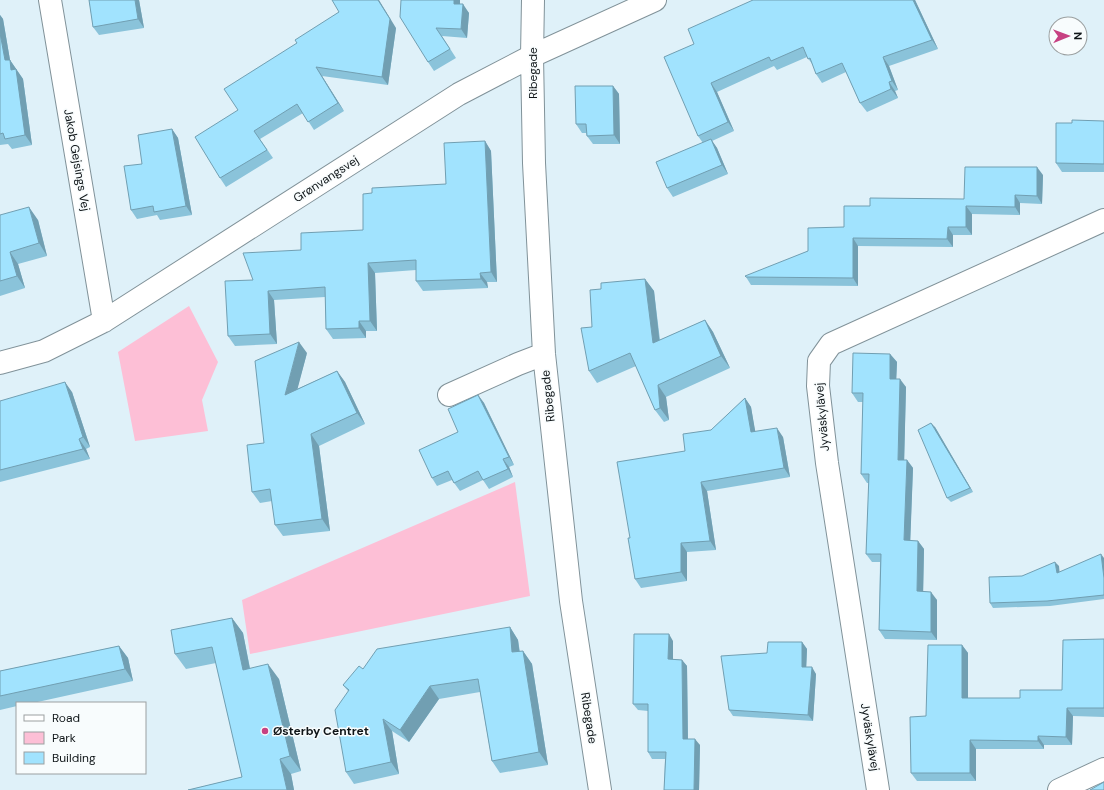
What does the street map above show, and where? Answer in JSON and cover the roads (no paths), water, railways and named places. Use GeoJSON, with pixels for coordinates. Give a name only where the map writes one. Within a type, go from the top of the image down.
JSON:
{"type":"FeatureCollection","features":[{"type":"Feature","properties":{"kind":"street","name":"Jakob Gejsings Vej"},"geometry":{"type":"LineString","coordinates":[[50,0],[104,321]]}},
{"type":"Feature","properties":{"kind":"street","name":"Ribegade"},"geometry":{"type":"LineString","coordinates":[[533,0],[532,56],[534,163],[544,354],[571,601],[600,790]]}},
{"type":"Feature","properties":{"kind":"street","name":"Grønvangsvej"},"geometry":{"type":"LineString","coordinates":[[0,363],[44,351],[104,321],[459,94],[532,56],[655,0]]}},
{"type":"Feature","properties":{"kind":"street","name":"Jyväskylävej"},"geometry":{"type":"LineString","coordinates":[[878,790],[826,463],[818,386],[819,360],[831,344],[1104,220]]}},
{"type":"Feature","properties":{"kind":"street"},"geometry":{"type":"LineString","coordinates":[[449,395],[544,354]]}},
{"type":"Feature","properties":{"kind":"street"},"geometry":{"type":"LineString","coordinates":[[1059,790],[1104,769]]}},
{"type":"Feature","properties":{"kind":"place","name":"Østerby Centret"},"geometry":{"type":"Point","coordinates":[265,731]}}]}
